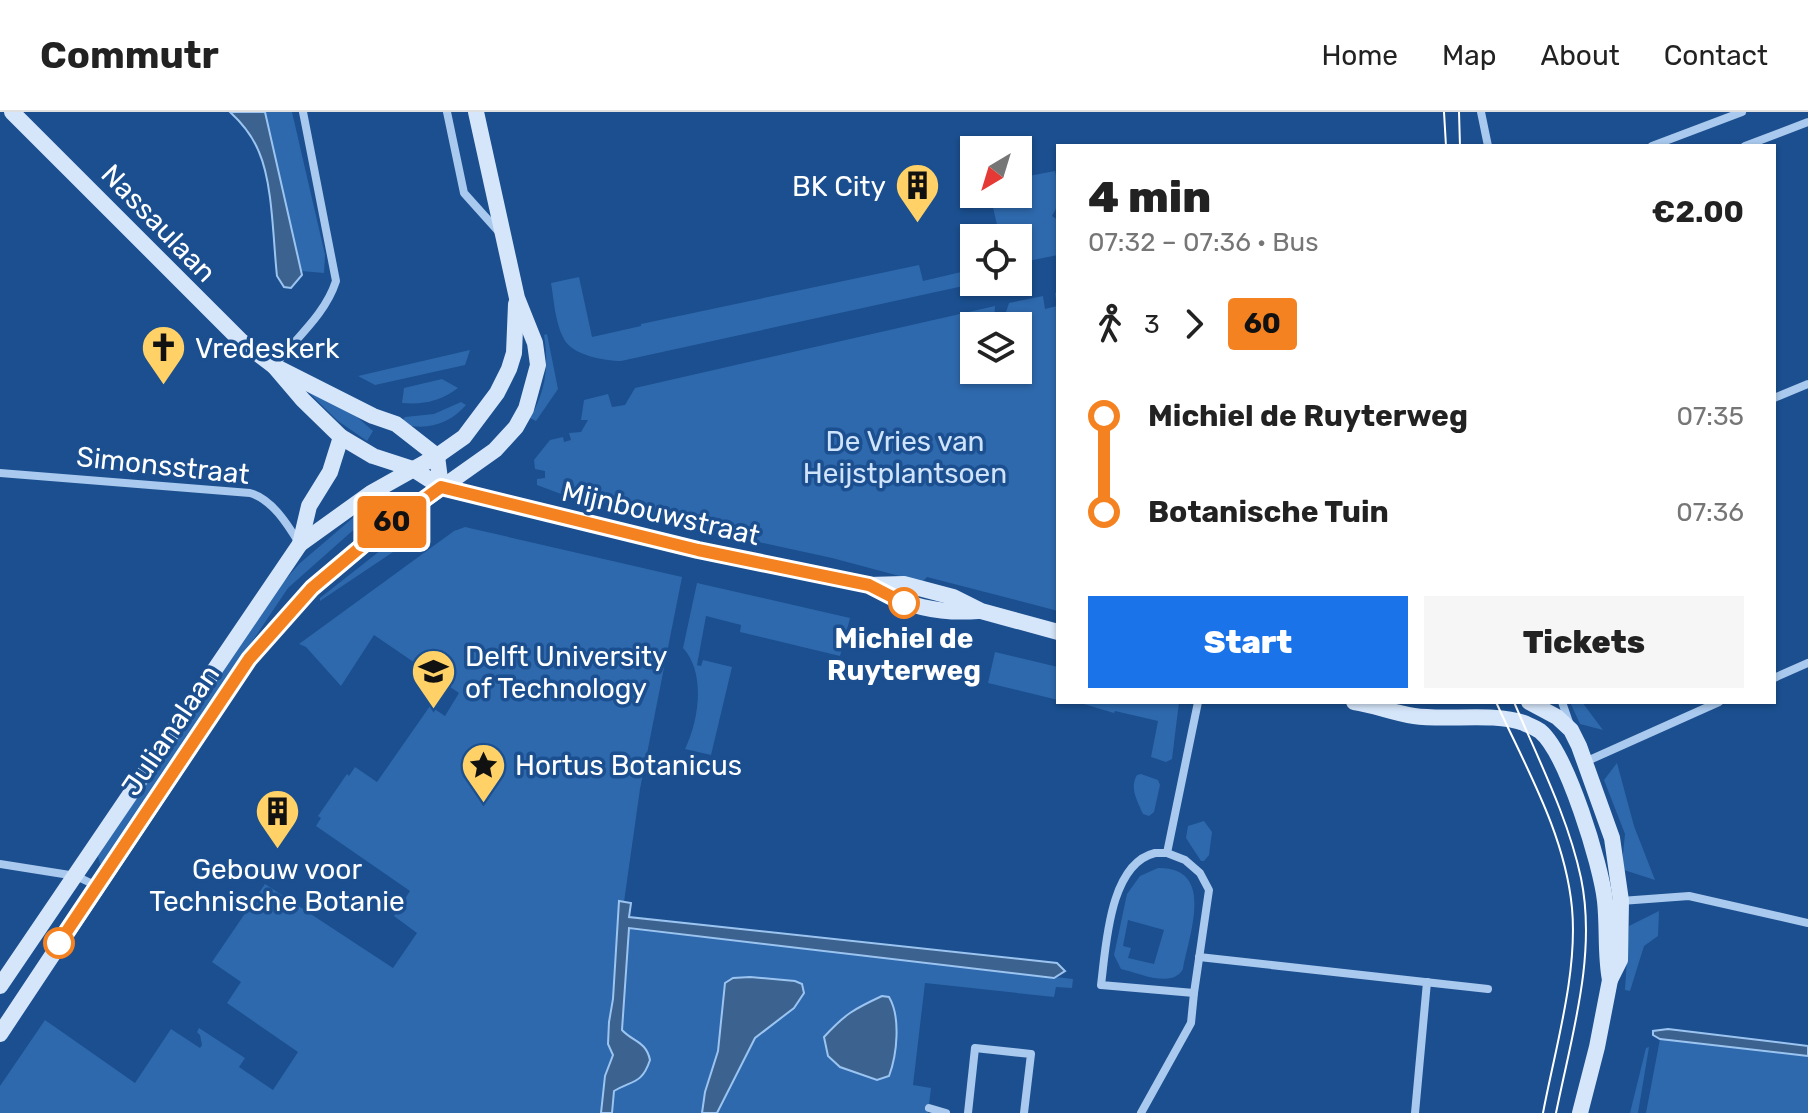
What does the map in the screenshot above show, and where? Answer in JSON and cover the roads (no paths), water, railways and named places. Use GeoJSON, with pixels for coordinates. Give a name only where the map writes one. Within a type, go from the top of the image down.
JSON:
{"type":"FeatureCollection","features":[{"type":"Feature","properties":{"kind":"main road","name":"Nassaulaan"},"geometry":{"type":"LineString","coordinates":[[12,112],[195,298],[241,341],[274,366]]}},
{"type":"Feature","properties":{"kind":"main road"},"geometry":{"type":"LineString","coordinates":[[476,112],[517,298]]}},
{"type":"Feature","properties":{"kind":"main road","name":"Julianalaan"},"geometry":{"type":"LineString","coordinates":[[0,986],[300,544],[371,493],[464,437],[497,393],[514,353],[517,298]]}},
{"type":"Feature","properties":{"kind":"main road","name":"Julianalaan"},"geometry":{"type":"LineString","coordinates":[[0,1034],[249,659],[312,588],[352,554],[495,450],[516,427],[526,409],[538,365],[535,343],[517,298]]}},
{"type":"Feature","properties":{"kind":"main road","name":"Mijnbouwstraat"},"geometry":{"type":"LineString","coordinates":[[274,366],[341,437],[373,456],[413,469],[441,487],[698,550],[869,585],[904,603],[949,613],[981,611],[1056,631]]}},
{"type":"Feature","properties":{"kind":"main road"},"geometry":{"type":"LineString","coordinates":[[274,366],[373,416],[396,424],[437,456],[441,487]]}},
{"type":"Feature","properties":{"kind":"main road","name":"Julianalaan"},"geometry":{"type":"LineString","coordinates":[[300,544],[309,506],[330,472],[341,437]]}},
{"type":"Feature","properties":{"kind":"main road"},"geometry":{"type":"LineString","coordinates":[[1386,704],[1413,716],[1513,720],[1540,730],[1550,742],[1567,778],[1613,901]]}},
{"type":"Feature","properties":{"kind":"main road"},"geometry":{"type":"LineString","coordinates":[[1534,704],[1557,717],[1571,730],[1612,838],[1613,901],[1620,960],[1610,980],[1580,1113]]}},
{"type":"Feature","properties":{"kind":"street"},"geometry":{"type":"LineString","coordinates":[[274,366],[319,315],[331,297],[336,281],[303,112]]}},
{"type":"Feature","properties":{"kind":"street"},"geometry":{"type":"LineString","coordinates":[[447,112],[464,193],[501,234]]}},
{"type":"Feature","properties":{"kind":"street"},"geometry":{"type":"LineString","coordinates":[[1481,112],[1488,144]]}},
{"type":"Feature","properties":{"kind":"street"},"geometry":{"type":"LineString","coordinates":[[1657,144],[1742,112]]}},
{"type":"Feature","properties":{"kind":"street"},"geometry":{"type":"LineString","coordinates":[[1750,144],[1808,122]]}},
{"type":"Feature","properties":{"kind":"street"},"geometry":{"type":"LineString","coordinates":[[1776,397],[1808,384]]}},
{"type":"Feature","properties":{"kind":"street","name":"Simonsstraat"},"geometry":{"type":"LineString","coordinates":[[0,473],[259,495],[285,521],[300,544]]}},
{"type":"Feature","properties":{"kind":"street"},"geometry":{"type":"LineString","coordinates":[[1776,677],[1808,663]]}},
{"type":"Feature","properties":{"kind":"street"},"geometry":{"type":"LineString","coordinates":[[1167,853],[1198,704]]}},
{"type":"Feature","properties":{"kind":"street"},"geometry":{"type":"LineString","coordinates":[[1532,704],[1550,742]]}},
{"type":"Feature","properties":{"kind":"street"},"geometry":{"type":"LineString","coordinates":[[1563,704],[1571,730]]}},
{"type":"Feature","properties":{"kind":"street"},"geometry":{"type":"LineString","coordinates":[[1585,762],[1715,704]]}},
{"type":"Feature","properties":{"kind":"street"},"geometry":{"type":"LineString","coordinates":[[1141,1113],[1191,1023],[1209,890],[1200,873],[1185,860],[1167,853],[1145,855],[1122,881],[1109,930],[1101,985],[1194,993]]}},
{"type":"Feature","properties":{"kind":"street"},"geometry":{"type":"LineString","coordinates":[[0,864],[76,876],[97,886]]}},
{"type":"Feature","properties":{"kind":"street"},"geometry":{"type":"LineString","coordinates":[[1613,901],[1689,896],[1808,923]]}},
{"type":"Feature","properties":{"kind":"street"},"geometry":{"type":"LineString","coordinates":[[1199,957],[1488,989]]}},
{"type":"Feature","properties":{"kind":"street"},"geometry":{"type":"LineString","coordinates":[[1415,1113],[1427,982]]}},
{"type":"Feature","properties":{"kind":"street"},"geometry":{"type":"LineString","coordinates":[[968,1113],[975,1048],[1031,1054],[1024,1113]]}},
{"type":"Feature","properties":{"kind":"street"},"geometry":{"type":"LineString","coordinates":[[929,1108],[946,1113]]}},
{"type":"Feature","properties":{"kind":"tram line"},"geometry":{"type":"LineString","coordinates":[[1444,112],[1446,144]]}},
{"type":"Feature","properties":{"kind":"tram line"},"geometry":{"type":"LineString","coordinates":[[1459,112],[1460,144]]}},
{"type":"Feature","properties":{"kind":"tram line"},"geometry":{"type":"LineString","coordinates":[[1497,704],[1553,828],[1572,908],[1569,985],[1543,1113]]}},
{"type":"Feature","properties":{"kind":"tram line"},"geometry":{"type":"LineString","coordinates":[[1515,704],[1568,833],[1581,878],[1585,907],[1586,937],[1580,996],[1556,1113]]}},
{"type":"Feature","properties":{"kind":"place","name":"BK City"},"geometry":{"type":"Point","coordinates":[917,225]}},
{"type":"Feature","properties":{"kind":"place","name":"Vredeskerk"},"geometry":{"type":"Point","coordinates":[164,387]}},
{"type":"Feature","properties":{"kind":"place","name":"Michiel de Ruyterweg"},"geometry":{"type":"Point","coordinates":[904,603]}},
{"type":"Feature","properties":{"kind":"place","name":"Delft University of Technology"},"geometry":{"type":"Point","coordinates":[434,711]}},
{"type":"Feature","properties":{"kind":"place","name":"Hortus Botanicus"},"geometry":{"type":"Point","coordinates":[484,804]}},
{"type":"Feature","properties":{"kind":"place","name":"Gebouw voor Technische Botanie"},"geometry":{"type":"Point","coordinates":[277,851]}},
{"type":"Feature","properties":{"kind":"park label","name":"De Vries van Heijstplantsoen"},"geometry":{"type":"Point","coordinates":[905,457]}}]}
